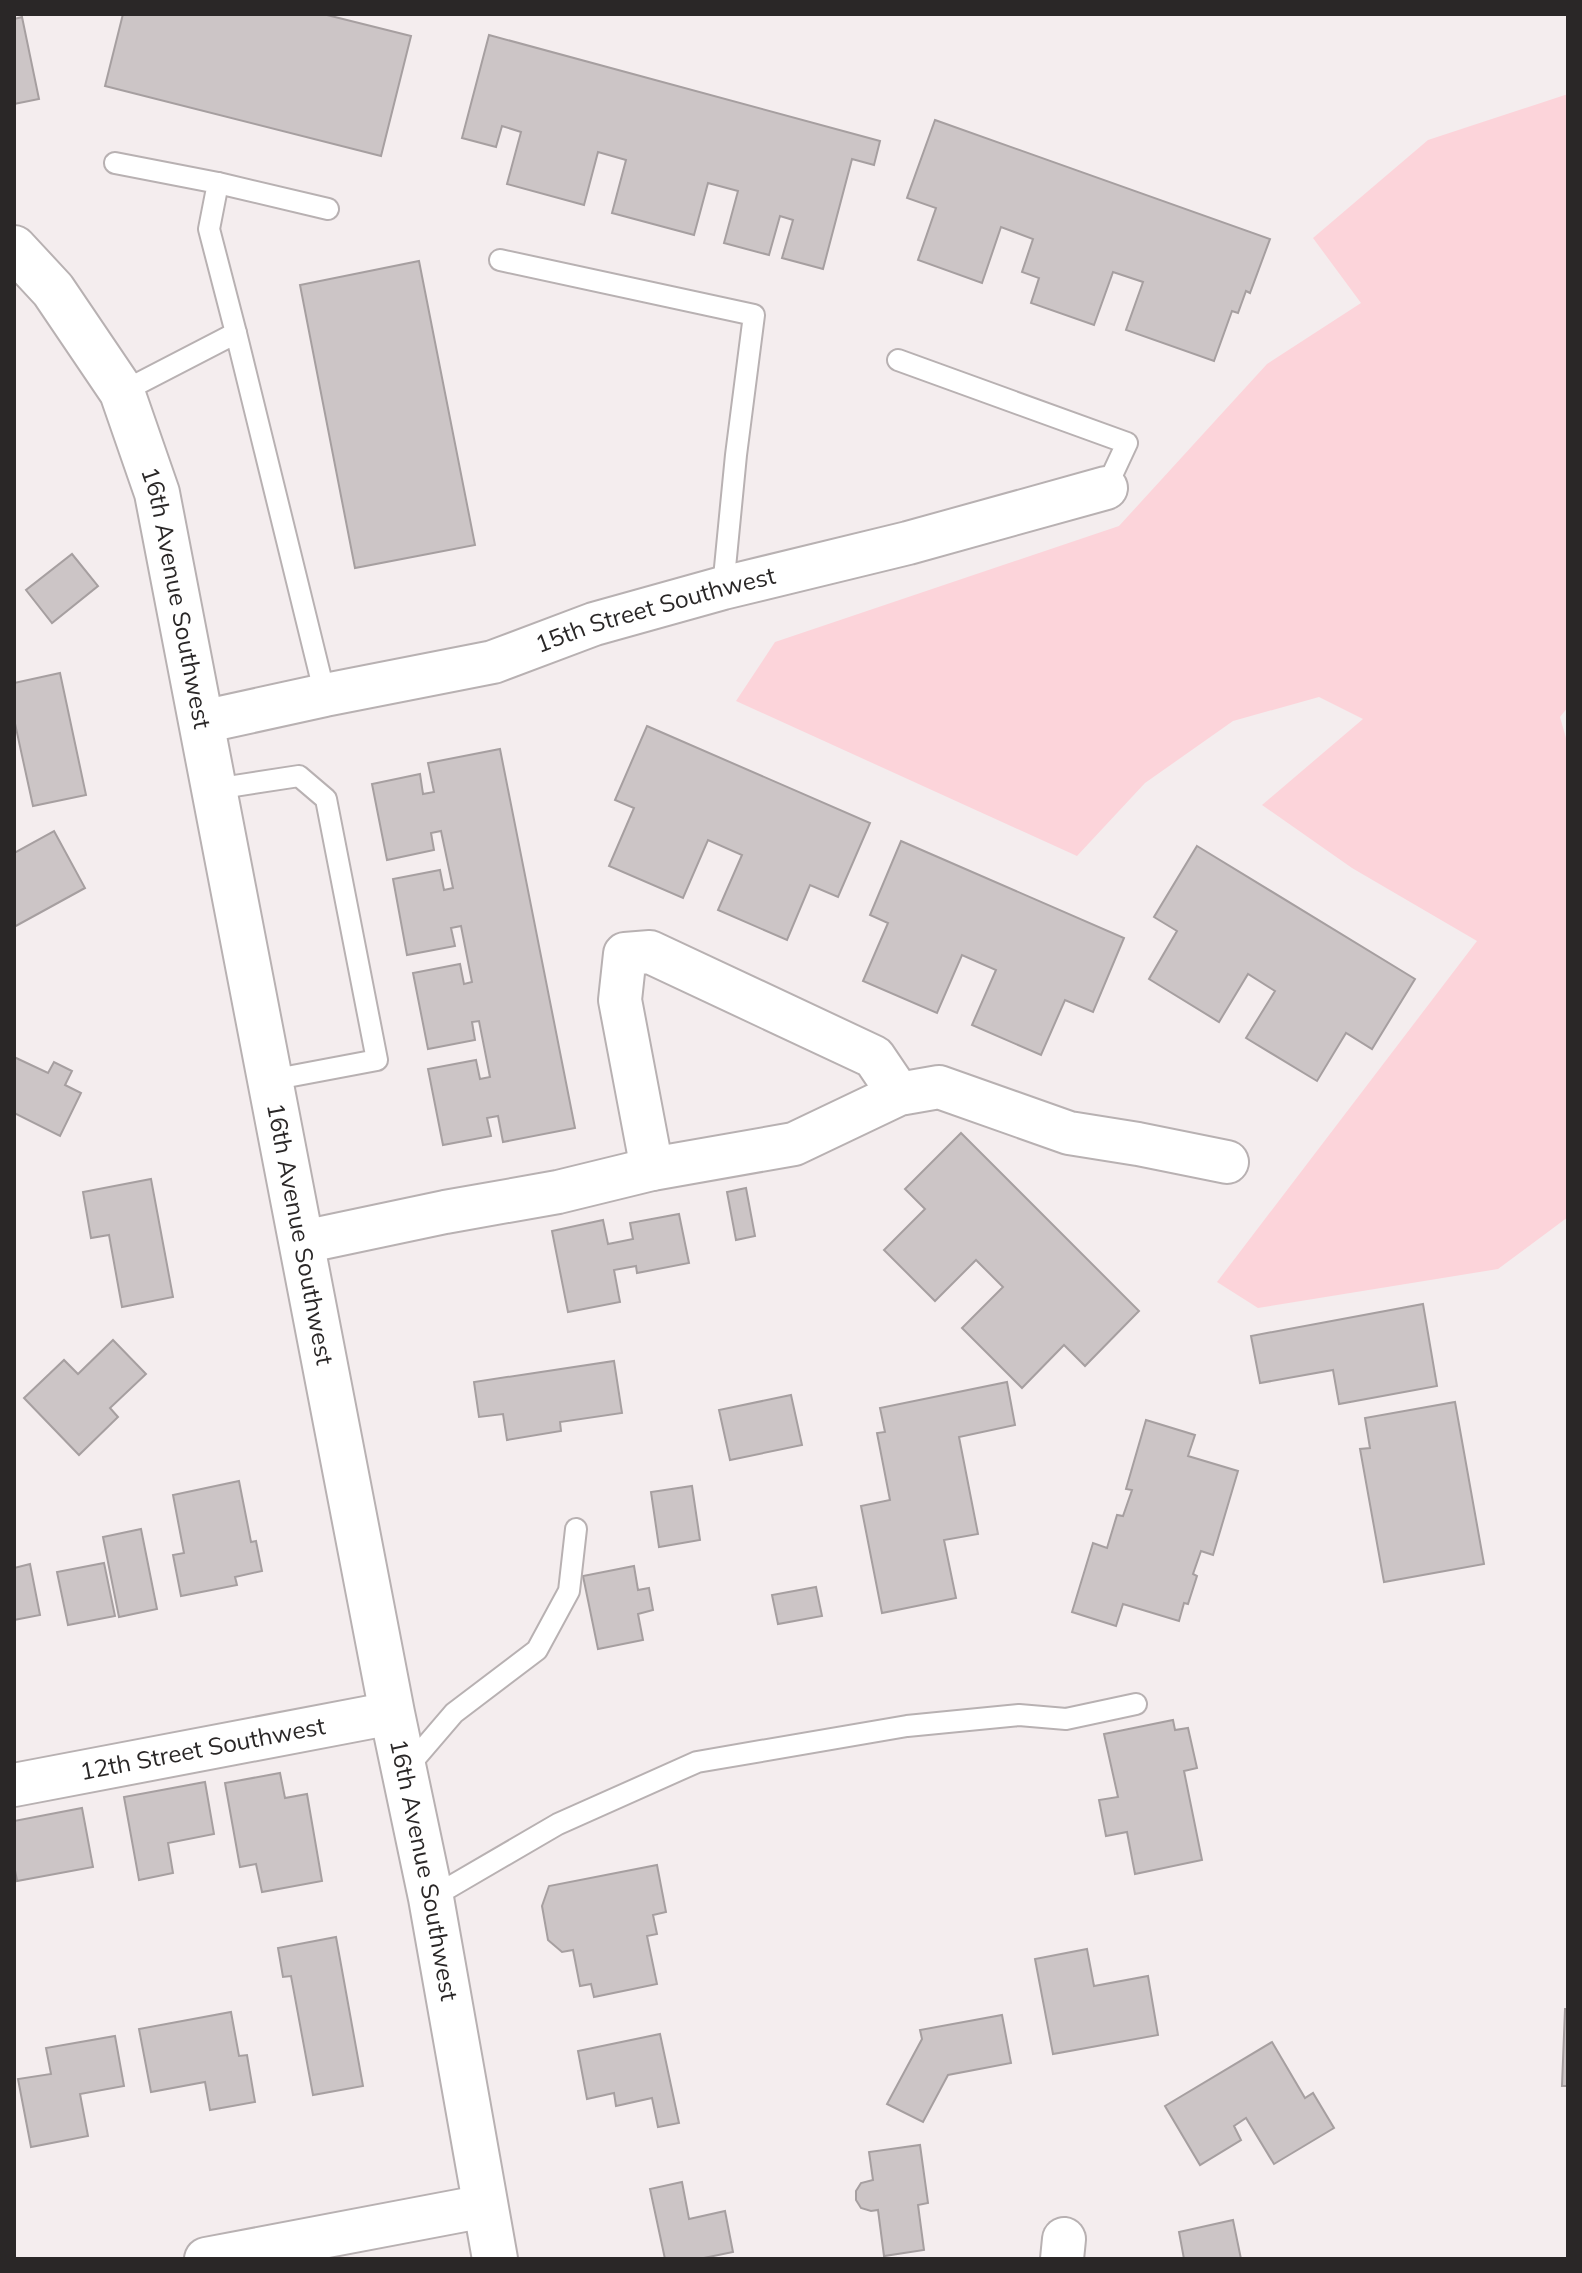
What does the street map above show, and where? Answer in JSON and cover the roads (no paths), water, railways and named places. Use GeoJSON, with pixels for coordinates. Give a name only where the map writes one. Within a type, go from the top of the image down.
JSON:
{"type":"FeatureCollection","features":[{"type":"Feature","properties":{"kind":"street","name":"16th Avenue Southwest"},"geometry":{"type":"LineString","coordinates":[[14,248],[53,290],[122,392],[157,493],[392,1713],[431,1898],[495,2259]]}},
{"type":"Feature","properties":{"kind":"street","name":"15th Street Southwest"},"geometry":{"type":"LineString","coordinates":[[202,722],[493,662],[594,624],[1106,488]]}},
{"type":"Feature","properties":{"kind":"street"},"geometry":{"type":"LineString","coordinates":[[652,1169],[620,1000],[625,954],[650,952],[874,1057],[899,1094]]}},
{"type":"Feature","properties":{"kind":"street"},"geometry":{"type":"LineString","coordinates":[[303,1242],[558,1192],[652,1169],[794,1144],[899,1094],[939,1087],[1069,1133],[1227,1162]]}},
{"type":"Feature","properties":{"kind":"street","name":"12th Street Southwest"},"geometry":{"type":"LineString","coordinates":[[14,1785],[392,1713]]}},
{"type":"Feature","properties":{"kind":"street"},"geometry":{"type":"LineString","coordinates":[[206,2259],[485,2206]]}},
{"type":"Feature","properties":{"kind":"lane"},"geometry":{"type":"LineString","coordinates":[[115,163],[328,209]]}},
{"type":"Feature","properties":{"kind":"lane"},"geometry":{"type":"LineString","coordinates":[[218,183],[209,229],[325,695]]}},
{"type":"Feature","properties":{"kind":"lane"},"geometry":{"type":"LineString","coordinates":[[500,260],[754,315],[723,588]]}},
{"type":"Feature","properties":{"kind":"lane"},"geometry":{"type":"LineString","coordinates":[[122,392],[236,333]]}},
{"type":"Feature","properties":{"kind":"lane"},"geometry":{"type":"LineString","coordinates":[[898,360],[1127,443],[1106,488]]}},
{"type":"Feature","properties":{"kind":"lane"},"geometry":{"type":"LineString","coordinates":[[215,789],[299,776],[326,799],[377,1060],[271,1080]]}},
{"type":"Feature","properties":{"kind":"lane"},"geometry":{"type":"LineString","coordinates":[[404,1772],[454,1713],[537,1650],[569,1591],[576,1529]]}},
{"type":"Feature","properties":{"kind":"lane"},"geometry":{"type":"LineString","coordinates":[[431,1898],[558,1824],[697,1762],[907,1726],[1019,1715],[1066,1719],[1136,1704]]}}]}
